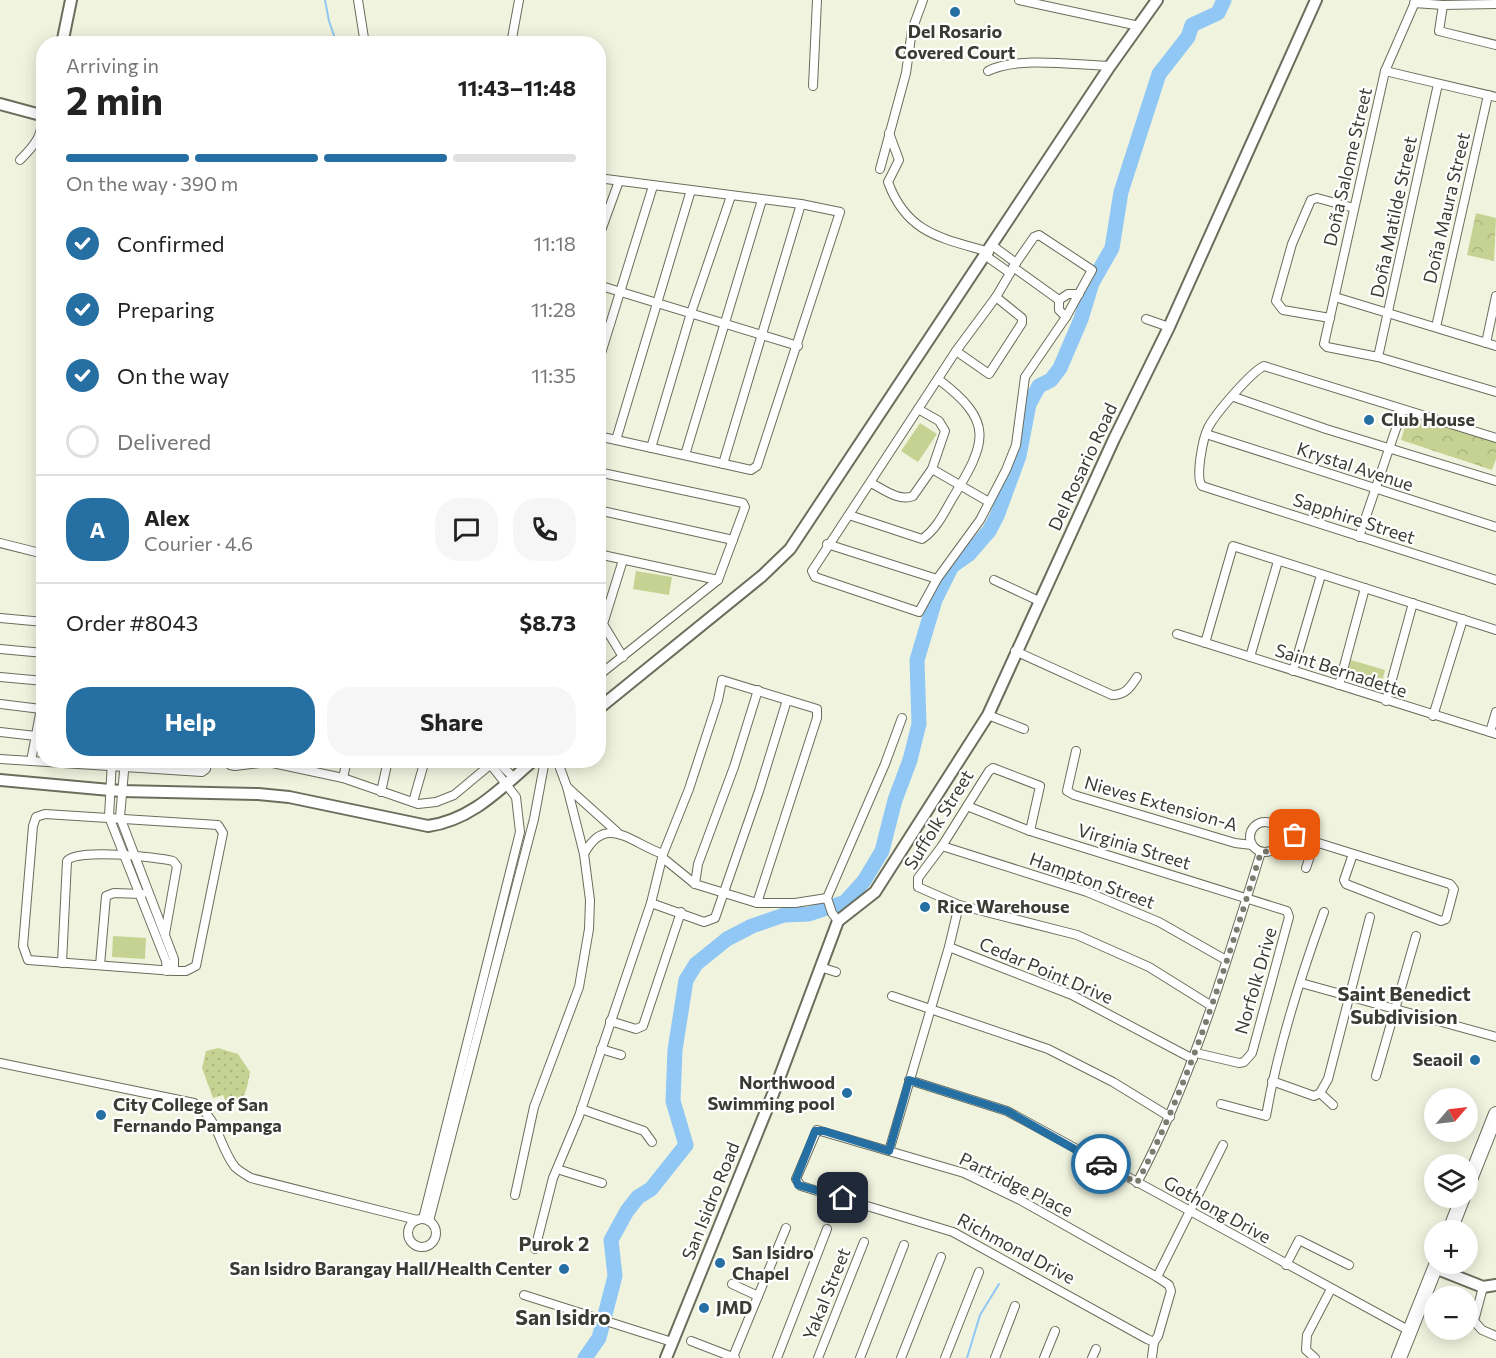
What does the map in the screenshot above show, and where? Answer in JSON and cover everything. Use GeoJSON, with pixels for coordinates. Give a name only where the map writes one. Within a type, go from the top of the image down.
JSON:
{"type":"FeatureCollection","features":[{"type":"Feature","properties":{"kind":"highway"},"geometry":{"type":"LineString","coordinates":[[1478,1159],[1496,1114]]}},
{"type":"Feature","properties":{"kind":"highway"},"geometry":{"type":"LineString","coordinates":[[1399,1358],[1432,1274]]}},
{"type":"Feature","properties":{"kind":"street"},"geometry":{"type":"LineString","coordinates":[[64,36],[71,0]]}},
{"type":"Feature","properties":{"kind":"street"},"geometry":{"type":"LineString","coordinates":[[358,0],[364,36]]}},
{"type":"Feature","properties":{"kind":"street"},"geometry":{"type":"LineString","coordinates":[[512,36],[519,0]]}},
{"type":"Feature","properties":{"kind":"street"},"geometry":{"type":"LineString","coordinates":[[813,86],[818,0]]}},
{"type":"Feature","properties":{"kind":"street"},"geometry":{"type":"LineString","coordinates":[[880,169],[906,73],[912,30],[923,0]]}},
{"type":"Feature","properties":{"kind":"street"},"geometry":{"type":"LineString","coordinates":[[1019,0],[1139,26]]}},
{"type":"Feature","properties":{"kind":"street"},"geometry":{"type":"LineString","coordinates":[[606,703],[762,576],[790,549],[1156,0]]}},
{"type":"Feature","properties":{"kind":"street","name":"Del Rosario Road"},"geometry":{"type":"LineString","coordinates":[[835,917],[875,892],[988,715],[1169,327],[1316,0]]}},
{"type":"Feature","properties":{"kind":"street"},"geometry":{"type":"LineString","coordinates":[[1415,1],[1443,5],[1496,4]]}},
{"type":"Feature","properties":{"kind":"street","name":"Doña Salome Street"},"geometry":{"type":"LineString","coordinates":[[1378,357],[1327,347],[1324,342],[1385,71],[1415,1]]}},
{"type":"Feature","properties":{"kind":"street"},"geometry":{"type":"LineString","coordinates":[[1443,5],[1439,31],[1496,45]]}},
{"type":"Feature","properties":{"kind":"street"},"geometry":{"type":"LineString","coordinates":[[988,70],[1001,64],[1022,62],[1110,66]]}},
{"type":"Feature","properties":{"kind":"street"},"geometry":{"type":"LineString","coordinates":[[1385,71],[1492,96]]}},
{"type":"Feature","properties":{"kind":"street","name":"Doña Matilde Street"},"geometry":{"type":"LineString","coordinates":[[1378,357],[1438,84]]}},
{"type":"Feature","properties":{"kind":"street","name":"Doña Maura Street"},"geometry":{"type":"LineString","coordinates":[[1436,327],[1492,96]]}},
{"type":"Feature","properties":{"kind":"street"},"geometry":{"type":"LineString","coordinates":[[0,104],[36,112]]}},
{"type":"Feature","properties":{"kind":"street"},"geometry":{"type":"LineString","coordinates":[[889,133],[899,160],[888,182],[916,226],[936,236],[989,251],[1059,300]]}},
{"type":"Feature","properties":{"kind":"street"},"geometry":{"type":"LineString","coordinates":[[20,160],[36,143]]}},
{"type":"Feature","properties":{"kind":"street"},"geometry":{"type":"LineString","coordinates":[[606,179],[801,204],[840,212],[758,466],[752,470],[606,438]]}},
{"type":"Feature","properties":{"kind":"street"},"geometry":{"type":"LineString","coordinates":[[606,217],[619,181]]}},
{"type":"Feature","properties":{"kind":"street"},"geometry":{"type":"LineString","coordinates":[[606,337],[653,186]]}},
{"type":"Feature","properties":{"kind":"street"},"geometry":{"type":"LineString","coordinates":[[616,440],[692,190]]}},
{"type":"Feature","properties":{"kind":"street"},"geometry":{"type":"LineString","coordinates":[[651,447],[691,314],[731,196]]}},
{"type":"Feature","properties":{"kind":"street"},"geometry":{"type":"LineString","coordinates":[[1330,318],[1283,310],[1276,301],[1292,244],[1311,200],[1317,198],[1354,208]]}},
{"type":"Feature","properties":{"kind":"street"},"geometry":{"type":"LineString","coordinates":[[685,455],[762,200]]}},
{"type":"Feature","properties":{"kind":"street"},"geometry":{"type":"LineString","coordinates":[[723,464],[801,204]]}},
{"type":"Feature","properties":{"kind":"street"},"geometry":{"type":"LineString","coordinates":[[1039,235],[1092,270],[1066,317],[1025,377],[1021,392],[1016,444],[980,520],[937,579],[919,612],[815,577],[812,572],[827,544],[871,483],[956,351],[996,297],[1013,268],[1034,237],[1039,235]]}},
{"type":"Feature","properties":{"kind":"street"},"geometry":{"type":"LineString","coordinates":[[989,251],[1013,268]]}},
{"type":"Feature","properties":{"kind":"street"},"geometry":{"type":"LineString","coordinates":[[606,288],[798,346]]}},
{"type":"Feature","properties":{"kind":"street"},"geometry":{"type":"LineString","coordinates":[[1059,300],[1068,294],[1079,294]]}},
{"type":"Feature","properties":{"kind":"street"},"geometry":{"type":"LineString","coordinates":[[1486,343],[1496,296]]}},
{"type":"Feature","properties":{"kind":"street"},"geometry":{"type":"LineString","coordinates":[[956,351],[989,374],[1022,323],[1022,318],[996,297]]}},
{"type":"Feature","properties":{"kind":"street"},"geometry":{"type":"LineString","coordinates":[[1335,297],[1496,346]]}},
{"type":"Feature","properties":{"kind":"street"},"geometry":{"type":"LineString","coordinates":[[1059,300],[1059,310],[1066,317]]}},
{"type":"Feature","properties":{"kind":"street"},"geometry":{"type":"LineString","coordinates":[[1146,319],[1169,327]]}},
{"type":"Feature","properties":{"kind":"street"},"geometry":{"type":"LineString","coordinates":[[1378,357],[1496,392]]}},
{"type":"Feature","properties":{"kind":"street"},"geometry":{"type":"LineString","coordinates":[[1206,434],[1213,421],[1260,368],[1267,367],[1402,411],[1496,438]]}},
{"type":"Feature","properties":{"kind":"street"},"geometry":{"type":"LineString","coordinates":[[849,515],[922,539],[930,534],[960,486],[976,454],[979,426],[974,411],[964,398],[938,379]]}},
{"type":"Feature","properties":{"kind":"street"},"geometry":{"type":"LineString","coordinates":[[1234,397],[1496,481]]}},
{"type":"Feature","properties":{"kind":"street"},"geometry":{"type":"LineString","coordinates":[[871,483],[898,496],[909,498],[913,496],[932,469],[945,431],[939,422],[918,409]]}},
{"type":"Feature","properties":{"kind":"street"},"geometry":{"type":"LineString","coordinates":[[1359,537],[1402,411]]}},
{"type":"Feature","properties":{"kind":"street","name":"Sapphire Street"},"geometry":{"type":"LineString","coordinates":[[1206,434],[1199,477],[1202,486],[1496,579]]}},
{"type":"Feature","properties":{"kind":"street","name":"Krystal Avenue"},"geometry":{"type":"LineString","coordinates":[[1206,434],[1496,527]]}},
{"type":"Feature","properties":{"kind":"street"},"geometry":{"type":"LineString","coordinates":[[932,469],[989,502]]}},
{"type":"Feature","properties":{"kind":"street"},"geometry":{"type":"LineString","coordinates":[[606,474],[743,503],[745,511],[718,580],[606,670]]}},
{"type":"Feature","properties":{"kind":"street"},"geometry":{"type":"LineString","coordinates":[[606,512],[733,540]]}},
{"type":"Feature","properties":{"kind":"street"},"geometry":{"type":"LineString","coordinates":[[0,543],[36,552]]}},
{"type":"Feature","properties":{"kind":"street"},"geometry":{"type":"LineString","coordinates":[[827,544],[937,579]]}},
{"type":"Feature","properties":{"kind":"street"},"geometry":{"type":"LineString","coordinates":[[1205,643],[1231,548],[1236,546],[1496,630]]}},
{"type":"Feature","properties":{"kind":"street"},"geometry":{"type":"LineString","coordinates":[[606,556],[718,580]]}},
{"type":"Feature","properties":{"kind":"street"},"geometry":{"type":"LineString","coordinates":[[606,614],[623,560]]}},
{"type":"Feature","properties":{"kind":"street"},"geometry":{"type":"LineString","coordinates":[[1250,657],[1278,561]]}},
{"type":"Feature","properties":{"kind":"street"},"geometry":{"type":"LineString","coordinates":[[1293,671],[1321,575]]}},
{"type":"Feature","properties":{"kind":"street"},"geometry":{"type":"LineString","coordinates":[[994,580],[1040,601]]}},
{"type":"Feature","properties":{"kind":"street"},"geometry":{"type":"LineString","coordinates":[[1339,685],[1365,588]]}},
{"type":"Feature","properties":{"kind":"street"},"geometry":{"type":"LineString","coordinates":[[1386,700],[1413,603]]}},
{"type":"Feature","properties":{"kind":"street"},"geometry":{"type":"LineString","coordinates":[[0,618],[36,621]]}},
{"type":"Feature","properties":{"kind":"street"},"geometry":{"type":"LineString","coordinates":[[1433,716],[1463,619]]}},
{"type":"Feature","properties":{"kind":"street"},"geometry":{"type":"LineString","coordinates":[[606,629],[623,657]]}},
{"type":"Feature","properties":{"kind":"street","name":"Saint Bernadette"},"geometry":{"type":"LineString","coordinates":[[1177,634],[1493,733]]}},
{"type":"Feature","properties":{"kind":"street"},"geometry":{"type":"LineString","coordinates":[[0,649],[36,652]]}},
{"type":"Feature","properties":{"kind":"street"},"geometry":{"type":"LineString","coordinates":[[1016,651],[1112,695],[1120,695],[1129,689],[1137,677]]}},
{"type":"Feature","properties":{"kind":"street"},"geometry":{"type":"LineString","coordinates":[[0,677],[36,680]]}},
{"type":"Feature","properties":{"kind":"street"},"geometry":{"type":"LineString","coordinates":[[534,1249],[547,1196],[581,1109],[651,903],[663,856],[689,789],[718,700],[722,680],[813,707],[819,713],[757,903]]}},
{"type":"Feature","properties":{"kind":"street"},"geometry":{"type":"LineString","coordinates":[[695,884],[698,864],[727,788],[758,690]]}},
{"type":"Feature","properties":{"kind":"street"},"geometry":{"type":"LineString","coordinates":[[651,903],[709,922],[715,918],[759,792],[787,700]]}},
{"type":"Feature","properties":{"kind":"street"},"geometry":{"type":"LineString","coordinates":[[0,704],[36,708]]}},
{"type":"Feature","properties":{"kind":"street"},"geometry":{"type":"LineString","coordinates":[[1493,733],[1496,712]]}},
{"type":"Feature","properties":{"kind":"street"},"geometry":{"type":"LineString","coordinates":[[988,715],[1024,729]]}},
{"type":"Feature","properties":{"kind":"street"},"geometry":{"type":"LineString","coordinates":[[835,917],[827,900],[885,764],[902,718]]}},
{"type":"Feature","properties":{"kind":"street"},"geometry":{"type":"LineString","coordinates":[[0,732],[36,736],[31,761]]}},
{"type":"Feature","properties":{"kind":"street","name":"Nieves Extension-A"},"geometry":{"type":"LineString","coordinates":[[1076,752],[1066,785],[1067,791],[1074,795],[1235,843],[1252,844]]}},
{"type":"Feature","properties":{"kind":"street"},"geometry":{"type":"LineString","coordinates":[[0,759],[36,761]]}},
{"type":"Feature","properties":{"kind":"street"},"geometry":{"type":"LineString","coordinates":[[113,768],[120,818],[174,959],[170,971]]}},
{"type":"Feature","properties":{"kind":"street"},"geometry":{"type":"LineString","coordinates":[[123,768],[109,817],[170,971]]}},
{"type":"Feature","properties":{"kind":"street"},"geometry":{"type":"LineString","coordinates":[[164,768],[178,771],[204,771],[205,768]]}},
{"type":"Feature","properties":{"kind":"street"},"geometry":{"type":"LineString","coordinates":[[298,768],[344,778],[413,802],[436,802],[454,795],[488,768]]}},
{"type":"Feature","properties":{"kind":"street"},"geometry":{"type":"LineString","coordinates":[[344,778],[346,768]]}},
{"type":"Feature","properties":{"kind":"street"},"geometry":{"type":"LineString","coordinates":[[381,792],[386,768]]}},
{"type":"Feature","properties":{"kind":"street"},"geometry":{"type":"LineString","coordinates":[[413,802],[423,768]]}},
{"type":"Feature","properties":{"kind":"street"},"geometry":{"type":"LineString","coordinates":[[423,1220],[520,832],[516,797],[510,780],[499,768]]}},
{"type":"Feature","properties":{"kind":"street"},"geometry":{"type":"LineString","coordinates":[[0,780],[115,791],[258,794],[289,798],[428,826],[463,816],[477,809],[524,768]]}},
{"type":"Feature","properties":{"kind":"street"},"geometry":{"type":"LineString","coordinates":[[423,1220],[534,819],[544,768]]}},
{"type":"Feature","properties":{"kind":"street"},"geometry":{"type":"LineString","coordinates":[[515,1196],[534,1107],[579,987],[589,929],[590,900],[584,854],[560,768]]}},
{"type":"Feature","properties":{"kind":"street","name":"Suffolk Street"},"geometry":{"type":"LineString","coordinates":[[1030,831],[1039,792],[1038,783],[993,768],[942,846],[918,878],[918,887],[958,905],[1077,935],[1149,968],[1210,1005]]}},
{"type":"Feature","properties":{"kind":"street"},"geometry":{"type":"LineString","coordinates":[[567,788],[617,832],[663,856],[695,884],[757,903],[827,900]]}},
{"type":"Feature","properties":{"kind":"street","name":"Virginia Street"},"geometry":{"type":"LineString","coordinates":[[967,806],[1030,831],[1282,908],[1289,917]]}},
{"type":"Feature","properties":{"kind":"street"},"geometry":{"type":"LineString","coordinates":[[45,814],[120,818],[214,822],[223,833],[196,966],[186,971],[170,971],[28,960],[23,952],[33,820],[45,814]]}},
{"type":"Feature","properties":{"kind":"street"},"geometry":{"type":"LineString","coordinates":[[1280,831],[1278,846],[1270,851],[1261,852],[1252,844],[1251,830],[1259,823],[1273,824],[1280,831],[1450,884],[1454,889],[1446,919],[1441,921],[1346,884],[1344,880],[1353,854]]}},
{"type":"Feature","properties":{"kind":"street"},"geometry":{"type":"LineString","coordinates":[[584,854],[589,845],[601,834],[617,832]]}},
{"type":"Feature","properties":{"kind":"street"},"geometry":{"type":"LineString","coordinates":[[1306,868],[1315,841]]}},
{"type":"Feature","properties":{"kind":"street","name":"Hampton Street"},"geometry":{"type":"LineString","coordinates":[[942,846],[1087,892],[1160,922],[1226,960]]}},
{"type":"Feature","properties":{"kind":"street"},"geometry":{"type":"LineString","coordinates":[[1137,1183],[1170,1117],[1194,1056],[1261,852]]}},
{"type":"Feature","properties":{"kind":"street"},"geometry":{"type":"LineString","coordinates":[[62,963],[67,861],[75,855],[124,855],[173,861],[177,866],[165,934]]}},
{"type":"Feature","properties":{"kind":"street"},"geometry":{"type":"LineString","coordinates":[[100,965],[106,896],[114,893],[149,894]]}},
{"type":"Feature","properties":{"kind":"street"},"geometry":{"type":"LineString","coordinates":[[155,909],[162,910],[170,904]]}},
{"type":"Feature","properties":{"kind":"street"},"geometry":{"type":"LineString","coordinates":[[889,1151],[949,947],[958,905]]}},
{"type":"Feature","properties":{"kind":"street"},"geometry":{"type":"LineString","coordinates":[[610,1021],[636,1029],[643,1026],[681,912]]}},
{"type":"Feature","properties":{"kind":"street"},"geometry":{"type":"LineString","coordinates":[[1221,1104],[1266,1116],[1272,1082],[1324,912]]}},
{"type":"Feature","properties":{"kind":"street"},"geometry":{"type":"LineString","coordinates":[[1272,1082],[1314,1096],[1320,1093],[1328,1079],[1370,916]]}},
{"type":"Feature","properties":{"kind":"street","name":"San Isidro Road"},"geometry":{"type":"LineString","coordinates":[[666,1358],[777,1084],[820,967],[835,917]]}},
{"type":"Feature","properties":{"kind":"street","name":"Norfolk Drive"},"geometry":{"type":"LineString","coordinates":[[1252,1053],[1289,917]]}},
{"type":"Feature","properties":{"kind":"street"},"geometry":{"type":"LineString","coordinates":[[1376,1076],[1416,936]]}},
{"type":"Feature","properties":{"kind":"street","name":"Cedar Point Drive"},"geometry":{"type":"LineString","coordinates":[[949,947],[1072,994],[1194,1056],[1239,1063],[1244,1062],[1252,1053]]}},
{"type":"Feature","properties":{"kind":"street"},"geometry":{"type":"LineString","coordinates":[[820,967],[836,972]]}},
{"type":"Feature","properties":{"kind":"street"},"geometry":{"type":"LineString","coordinates":[[1301,983],[1496,1037]]}},
{"type":"Feature","properties":{"kind":"street"},"geometry":{"type":"LineString","coordinates":[[892,996],[1017,1036],[1048,1049],[1113,1082],[1170,1117]]}},
{"type":"Feature","properties":{"kind":"street"},"geometry":{"type":"LineString","coordinates":[[601,1049],[621,1055]]}},
{"type":"Feature","properties":{"kind":"street"},"geometry":{"type":"LineString","coordinates":[[0,1063],[194,1103],[204,1110],[218,1129],[235,1167],[251,1178],[423,1220]]}},
{"type":"Feature","properties":{"kind":"street","name":"Gothong Drive"},"geometry":{"type":"LineString","coordinates":[[909,1080],[1007,1111],[1410,1331]]}},
{"type":"Feature","properties":{"kind":"street"},"geometry":{"type":"LineString","coordinates":[[1320,1093],[1333,1105]]}},
{"type":"Feature","properties":{"kind":"street"},"geometry":{"type":"LineString","coordinates":[[581,1109],[644,1131],[652,1142]]}},
{"type":"Feature","properties":{"kind":"street","name":"Partridge Place"},"geometry":{"type":"LineString","coordinates":[[811,1140],[818,1130],[964,1173],[1020,1200],[1157,1277],[1168,1285],[1171,1291],[1154,1342]]}},
{"type":"Feature","properties":{"kind":"street","name":"Richmond Drive"},"geometry":{"type":"LineString","coordinates":[[811,1140],[796,1179],[801,1186],[927,1222],[953,1232],[1154,1342]]}},
{"type":"Feature","properties":{"kind":"street"},"geometry":{"type":"LineString","coordinates":[[1157,1277],[1223,1145]]}},
{"type":"Feature","properties":{"kind":"street"},"geometry":{"type":"LineString","coordinates":[[557,1169],[602,1183]]}},
{"type":"Feature","properties":{"kind":"street"},"geometry":{"type":"LineString","coordinates":[[691,1341],[714,1355],[734,1358],[786,1228]]}},
{"type":"Feature","properties":{"kind":"street"},"geometry":{"type":"LineString","coordinates":[[777,1358],[827,1229]]}},
{"type":"Feature","properties":{"kind":"street"},"geometry":{"type":"LineString","coordinates":[[1286,1265],[1299,1240],[1349,1265]]}},
{"type":"Feature","properties":{"kind":"street","name":"Yakal Street"},"geometry":{"type":"LineString","coordinates":[[818,1358],[864,1242]]}},
{"type":"Feature","properties":{"kind":"street"},"geometry":{"type":"LineString","coordinates":[[860,1358],[904,1245]]}},
{"type":"Feature","properties":{"kind":"street"},"geometry":{"type":"LineString","coordinates":[[901,1358],[941,1257]]}},
{"type":"Feature","properties":{"kind":"street"},"geometry":{"type":"LineString","coordinates":[[945,1358],[979,1272]]}},
{"type":"Feature","properties":{"kind":"street"},"geometry":{"type":"LineString","coordinates":[[1455,1274],[1483,1287],[1496,1285]]}},
{"type":"Feature","properties":{"kind":"street"},"geometry":{"type":"LineString","coordinates":[[732,1284],[758,1296]]}},
{"type":"Feature","properties":{"kind":"street"},"geometry":{"type":"LineString","coordinates":[[1483,1287],[1474,1321],[1482,1330],[1496,1336]]}},
{"type":"Feature","properties":{"kind":"street"},"geometry":{"type":"LineString","coordinates":[[1315,1358],[1306,1350],[1306,1338],[1331,1289]]}},
{"type":"Feature","properties":{"kind":"street"},"geometry":{"type":"LineString","coordinates":[[524,1295],[672,1342]]}},
{"type":"Feature","properties":{"kind":"street"},"geometry":{"type":"LineString","coordinates":[[995,1358],[1015,1306]]}},
{"type":"Feature","properties":{"kind":"street"},"geometry":{"type":"LineString","coordinates":[[1044,1358],[1055,1331]]}},
{"type":"Feature","properties":{"kind":"street"},"geometry":{"type":"LineString","coordinates":[[1152,1357],[1154,1342]]}},
{"type":"Feature","properties":{"kind":"street"},"geometry":{"type":"LineString","coordinates":[[1092,1358],[1096,1349]]}},
{"type":"Feature","properties":{"kind":"green space"},"geometry":{"type":"Polygon","coordinates":[[[1476,213],[1496,218],[1494,261],[1467,255],[1476,213]]]}},
{"type":"Feature","properties":{"kind":"green space"},"geometry":{"type":"Polygon","coordinates":[[[1409,413],[1496,441],[1496,459],[1492,470],[1401,440],[1409,413]]]}},
{"type":"Feature","properties":{"kind":"green space"},"geometry":{"type":"Polygon","coordinates":[[[920,423],[937,434],[918,462],[901,451],[920,423]]]}},
{"type":"Feature","properties":{"kind":"green space"},"geometry":{"type":"Polygon","coordinates":[[[636,571],[672,577],[669,595],[633,589],[636,571]]]}},
{"type":"Feature","properties":{"kind":"green space"},"geometry":{"type":"Polygon","coordinates":[[[1351,660],[1385,670],[1380,690],[1346,680],[1351,660]]]}},
{"type":"Feature","properties":{"kind":"green space"},"geometry":{"type":"Polygon","coordinates":[[[113,936],[146,938],[145,959],[112,957],[113,936]]]}},
{"type":"Feature","properties":{"kind":"green space"},"geometry":{"type":"Polygon","coordinates":[[[218,1048],[238,1054],[250,1072],[242,1099],[228,1107],[223,1095],[213,1098],[202,1068],[206,1051],[218,1048]]]}},
{"type":"Feature","properties":{"kind":"waterway"},"geometry":{"type":"LineString","coordinates":[[325,0],[334,36]]}},
{"type":"Feature","properties":{"kind":"waterway"},"geometry":{"type":"LineString","coordinates":[[585,1358],[599,1338],[615,1276],[611,1240],[627,1211],[638,1197],[651,1189],[686,1145],[673,1101],[675,1050],[686,980],[696,964],[727,939],[752,926],[784,915],[809,914],[845,902],[864,881],[882,851],[919,724],[917,660],[935,600],[952,566],[969,554],[989,531],[997,516],[1019,456],[1029,404],[1039,386],[1051,380],[1060,368],[1081,319],[1092,283],[1112,248],[1121,192],[1159,74],[1188,37],[1192,25],[1218,13],[1224,0]]}},
{"type":"Feature","properties":{"kind":"waterway"},"geometry":{"type":"LineString","coordinates":[[967,1358],[980,1315],[999,1284]]}},
{"type":"Feature","properties":{"kind":"way so far"},"geometry":{"type":"LineString","coordinates":[[1101,1164],[1137,1183],[1156,1148],[1196,1053],[1261,852],[1270,851],[1278,846],[1280,831],[1295,835]]}},
{"type":"Feature","properties":{"kind":"place","name":"Del Rosario Covered Court"},"geometry":{"type":"Point","coordinates":[955,12]}},
{"type":"Feature","properties":{"kind":"place","name":"Club House"},"geometry":{"type":"Point","coordinates":[1369,420]}},
{"type":"Feature","properties":{"kind":"place","name":"Rice Warehouse"},"geometry":{"type":"Point","coordinates":[925,907]}},
{"type":"Feature","properties":{"kind":"place","name":"Seaoil"},"geometry":{"type":"Point","coordinates":[1475,1060]}},
{"type":"Feature","properties":{"kind":"place","name":"Northwood Swimming pool"},"geometry":{"type":"Point","coordinates":[847,1093]}},
{"type":"Feature","properties":{"kind":"place","name":"City College of San Fernando Pampanga"},"geometry":{"type":"Point","coordinates":[101,1115]}},
{"type":"Feature","properties":{"kind":"place","name":"San Isidro Chapel"},"geometry":{"type":"Point","coordinates":[720,1263]}},
{"type":"Feature","properties":{"kind":"place","name":"San Isidro Barangay Hall/Health Center"},"geometry":{"type":"Point","coordinates":[564,1269]}},
{"type":"Feature","properties":{"kind":"place","name":"JMD"},"geometry":{"type":"Point","coordinates":[704,1308]}},
{"type":"Feature","properties":{"kind":"district","name":"Saint Benedict Subdivision"},"geometry":{"type":"Point","coordinates":[1404,1006]}},
{"type":"Feature","properties":{"kind":"district","name":"Purok 2"},"geometry":{"type":"Point","coordinates":[554,1244]}},
{"type":"Feature","properties":{"kind":"district","name":"San Isidro"},"geometry":{"type":"Point","coordinates":[563,1318]}},
{"type":"Feature","properties":{"kind":"route"},"geometry":{"type":"LineString","coordinates":[[843,1198],[798,1185],[796,1179],[815,1131],[824,1131],[889,1151],[909,1080],[1007,1111],[1101,1164]]}}]}
